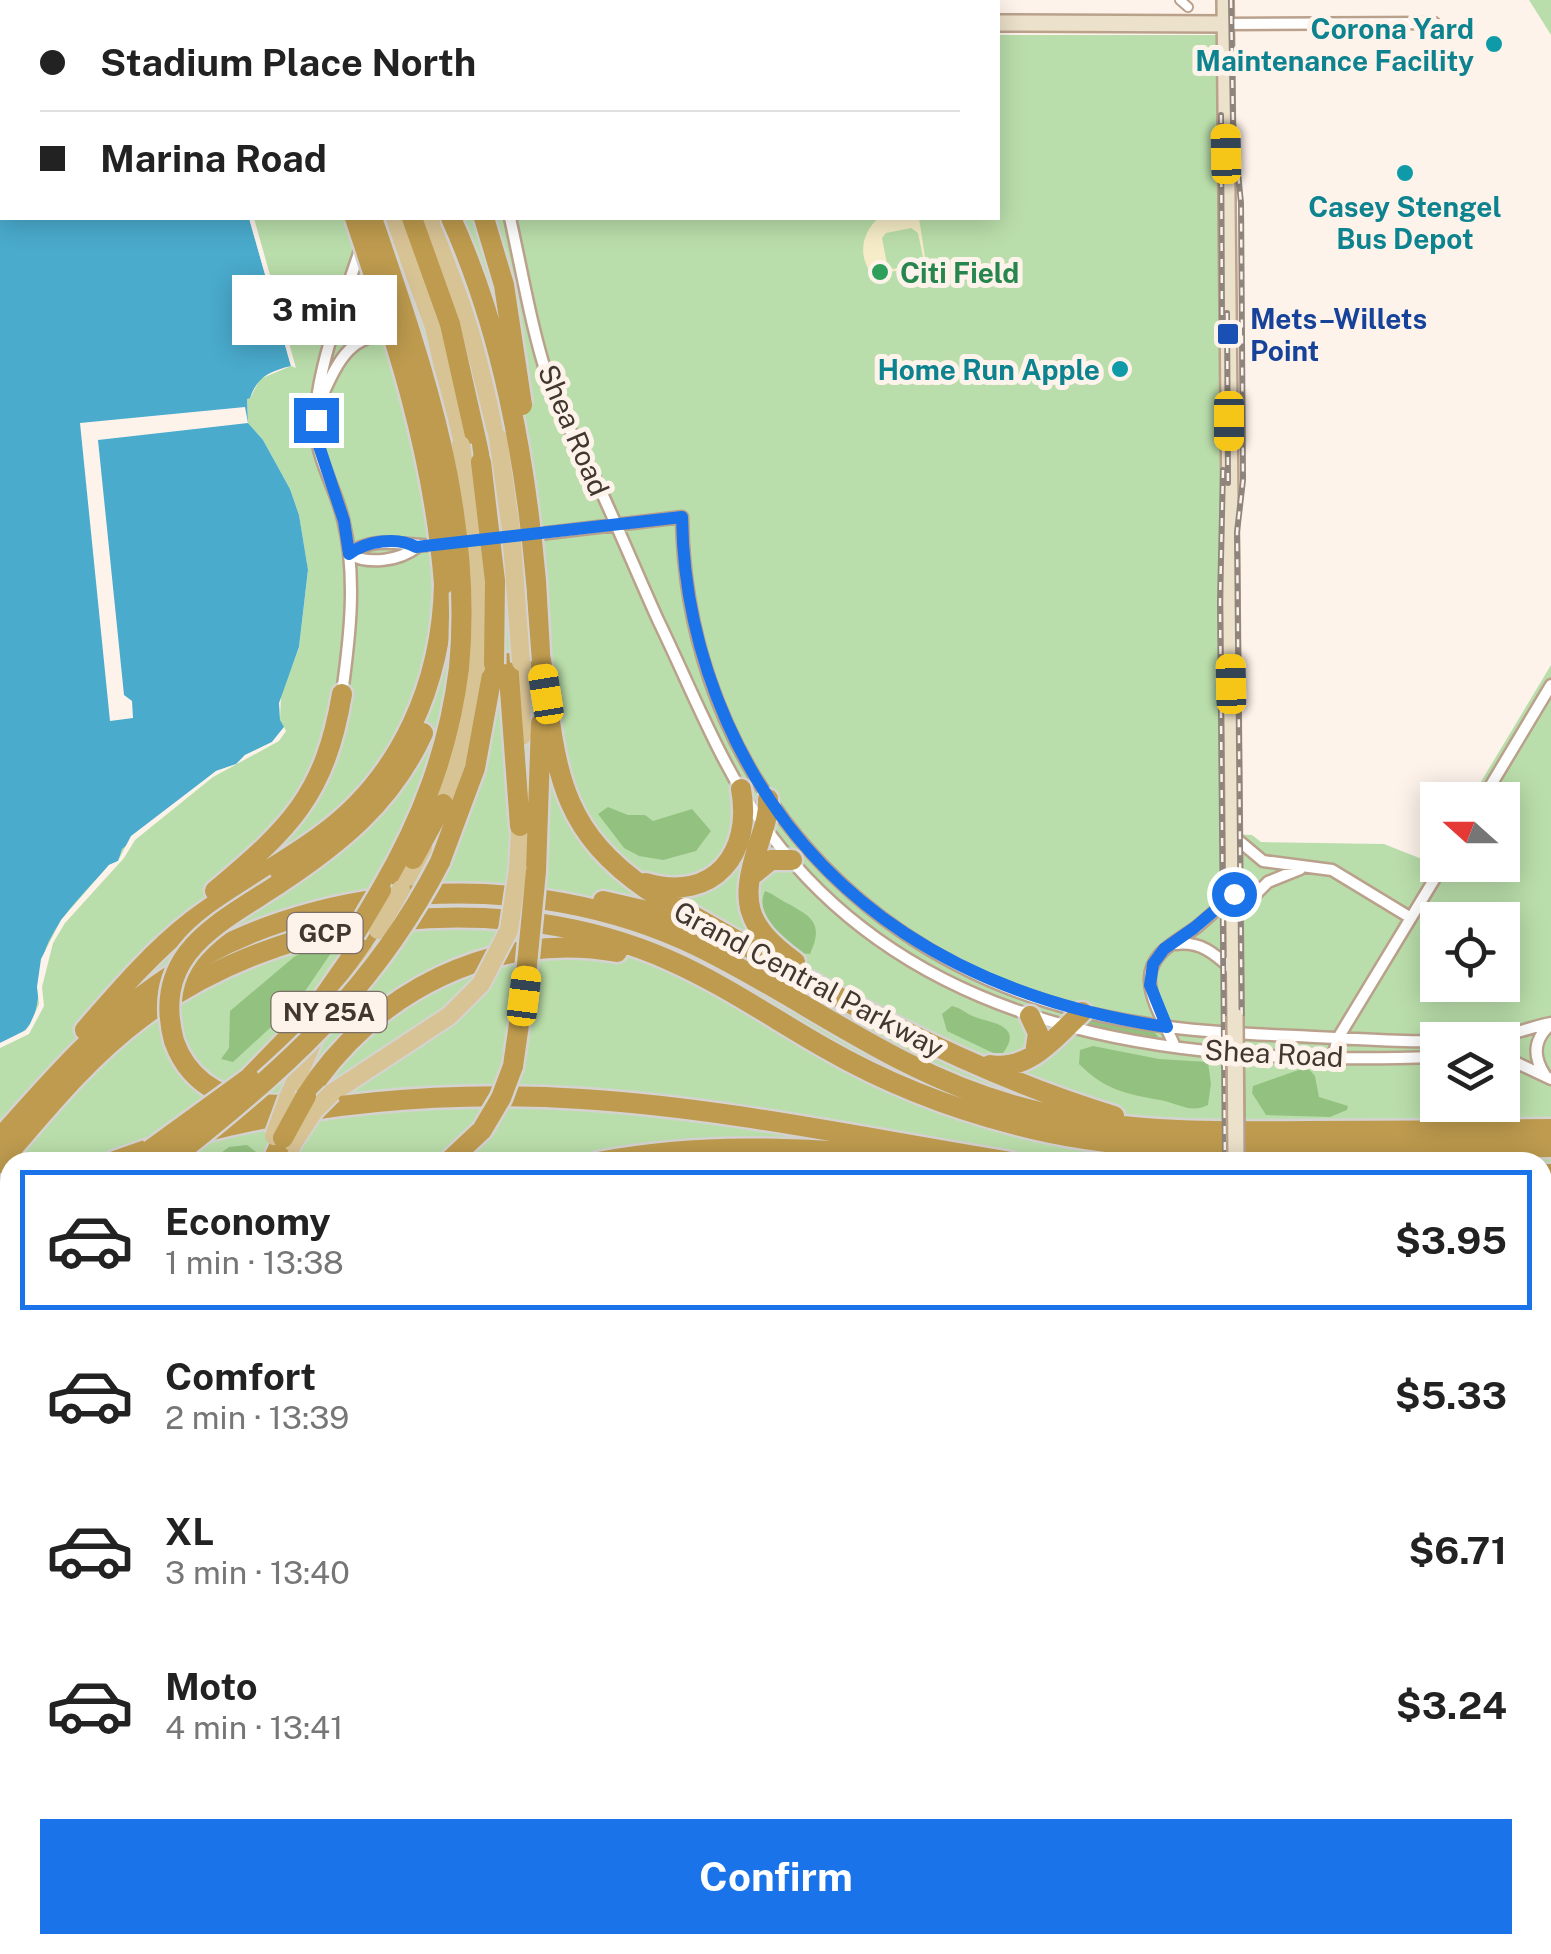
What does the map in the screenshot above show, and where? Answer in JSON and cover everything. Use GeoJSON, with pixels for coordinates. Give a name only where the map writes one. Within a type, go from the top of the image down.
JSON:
{"type":"FeatureCollection","features":[{"type":"Feature","properties":{"kind":"highway"},"geometry":{"type":"LineString","coordinates":[[355,220],[417,411],[434,496],[444,584],[442,620],[484,666],[558,773],[565,795],[590,840],[648,890],[932,1044],[1093,1110],[1143,1124],[1194,1132]]}},
{"type":"Feature","properties":{"kind":"highway"},"geometry":{"type":"LineString","coordinates":[[372,220],[422,368],[444,451],[461,586],[484,666],[520,826]]}},
{"type":"Feature","properties":{"kind":"highway"},"geometry":{"type":"LineString","coordinates":[[160,1152],[258,1090],[333,1018],[386,952],[440,862],[476,768],[484,666],[500,563],[482,462],[450,324],[413,220]]}},
{"type":"Feature","properties":{"kind":"highway"},"geometry":{"type":"LineString","coordinates":[[452,220],[476,279],[500,361],[523,476],[536,581]]}},
{"type":"Feature","properties":{"kind":"highway"},"geometry":{"type":"LineString","coordinates":[[393,890],[446,738],[536,581],[517,369],[504,285],[485,220]]}},
{"type":"Feature","properties":{"kind":"highway"},"geometry":{"type":"LineString","coordinates":[[461,1152],[482,1130],[498,1104],[512,1066],[526,975],[527,870],[484,666]]}},
{"type":"Feature","properties":{"kind":"highway"},"geometry":{"type":"LineString","coordinates":[[484,666],[424,730],[391,788],[344,838],[205,933],[184,956],[174,978],[170,1021],[174,1040],[195,1076],[234,1100],[265,1106],[492,1096],[628,1102],[947,1152]]}},
{"type":"Feature","properties":{"kind":"highway"},"geometry":{"type":"LineString","coordinates":[[106,1006],[188,924],[322,835],[356,805],[385,772],[403,743],[484,666]]}},
{"type":"Feature","properties":{"kind":"highway"},"geometry":{"type":"LineString","coordinates":[[0,1137],[175,926],[268,846],[297,814],[323,768],[335,734],[342,694]]}},
{"type":"Feature","properties":{"kind":"highway"},"geometry":{"type":"LineString","coordinates":[[622,870],[666,888],[686,888],[708,879],[728,863],[738,846],[744,820],[741,789]]}},
{"type":"Feature","properties":{"kind":"highway"},"geometry":{"type":"LineString","coordinates":[[768,799],[765,826],[747,887],[754,918],[775,947],[867,1011]]}},
{"type":"Feature","properties":{"kind":"highway"},"geometry":{"type":"LineString","coordinates":[[157,1152],[247,1075],[367,932],[443,804]]}},
{"type":"Feature","properties":{"kind":"highway"},"geometry":{"type":"LineString","coordinates":[[747,887],[764,863],[779,858],[792,860]]}},
{"type":"Feature","properties":{"kind":"highway"},"geometry":{"type":"LineString","coordinates":[[451,895],[523,892],[645,908],[685,920],[762,955]]}},
{"type":"Feature","properties":{"kind":"highway","name":"Grand Central Parkway"},"geometry":{"type":"LineString","coordinates":[[0,1137],[117,1016],[202,956],[264,928],[331,908],[451,895],[554,902],[639,923],[718,957],[881,1052],[960,1087],[1075,1120],[1194,1132],[1551,1129]]}},
{"type":"Feature","properties":{"kind":"highway","name":"Grand Central Parkway"},"geometry":{"type":"LineString","coordinates":[[10,1152],[87,1065],[146,1014],[227,966],[317,935],[420,920],[471,919],[541,924],[624,943],[719,985],[837,1055],[899,1085],[963,1110],[1062,1136],[1129,1146],[1198,1150],[1551,1148]]}},
{"type":"Feature","properties":{"kind":"highway"},"geometry":{"type":"LineString","coordinates":[[276,1152],[297,1097],[344,1046],[383,1011],[429,981],[477,962],[540,949],[604,950],[719,985]]}},
{"type":"Feature","properties":{"kind":"highway"},"geometry":{"type":"LineString","coordinates":[[932,1044],[996,1066],[1019,1064],[1082,1012]]}},
{"type":"Feature","properties":{"kind":"highway"},"geometry":{"type":"LineString","coordinates":[[1030,1016],[1038,1039],[1035,1054]]}},
{"type":"Feature","properties":{"kind":"highway"},"geometry":{"type":"LineString","coordinates":[[144,1152],[232,1125],[355,1105]]}},
{"type":"Feature","properties":{"kind":"highway"},"geometry":{"type":"LineString","coordinates":[[669,1152],[754,1146],[838,1152]]}},
{"type":"Feature","properties":{"kind":"main road"},"geometry":{"type":"LineString","coordinates":[[1225,0],[1236,1152]]}},
{"type":"Feature","properties":{"kind":"main road"},"geometry":{"type":"LineString","coordinates":[[1000,23],[1225,24]]}},
{"type":"Feature","properties":{"kind":"main road"},"geometry":{"type":"LineString","coordinates":[[395,220],[428,308],[462,445],[478,568],[484,666]]}},
{"type":"Feature","properties":{"kind":"main road"},"geometry":{"type":"LineString","coordinates":[[430,220],[480,361]]}},
{"type":"Feature","properties":{"kind":"main road"},"geometry":{"type":"LineString","coordinates":[[443,220],[498,438],[511,530],[484,666],[443,804]]}},
{"type":"Feature","properties":{"kind":"main road","name":"NY 25A"},"geometry":{"type":"LineString","coordinates":[[285,1152],[284,1139],[332,1093],[449,1016],[481,984],[502,947],[527,870],[520,826]]}},
{"type":"Feature","properties":{"kind":"main road","name":"NY 25A"},"geometry":{"type":"LineString","coordinates":[[297,1097],[310,1047],[367,932]]}},
{"type":"Feature","properties":{"kind":"street"},"geometry":{"type":"LineString","coordinates":[[1180,0],[1188,7]]}},
{"type":"Feature","properties":{"kind":"street"},"geometry":{"type":"LineString","coordinates":[[1225,24],[1434,22]]}},
{"type":"Feature","properties":{"kind":"street"},"geometry":{"type":"LineString","coordinates":[[342,694],[350,622],[349,554],[344,521],[317,440],[319,404],[329,348],[370,220]]}},
{"type":"Feature","properties":{"kind":"street","name":"Shea Road"},"geometry":{"type":"LineString","coordinates":[[510,220],[546,376],[614,524],[741,789],[792,860],[834,903],[902,955],[963,989],[1066,1027],[1175,1047],[1333,1056],[1420,1056]]}},
{"type":"Feature","properties":{"kind":"street"},"geometry":{"type":"LineString","coordinates":[[319,404],[342,354],[356,342],[378,335],[400,336],[417,344],[449,384]]}},
{"type":"Feature","properties":{"kind":"street","name":"Shea Road"},"geometry":{"type":"LineString","coordinates":[[614,524],[682,517],[685,576],[699,646],[736,742],[768,799],[825,870],[906,935],[952,962],[998,984],[1082,1012],[1218,1033],[1490,1038],[1551,1024]]}},
{"type":"Feature","properties":{"kind":"street"},"geometry":{"type":"LineString","coordinates":[[349,554],[361,544],[406,541],[416,547],[614,524]]}},
{"type":"Feature","properties":{"kind":"street"},"geometry":{"type":"LineString","coordinates":[[1493,782],[1551,685]]}},
{"type":"Feature","properties":{"kind":"street"},"geometry":{"type":"LineString","coordinates":[[1232,835],[1263,860],[1338,874],[1411,918]]}},
{"type":"Feature","properties":{"kind":"street"},"geometry":{"type":"LineString","coordinates":[[1234,917],[1268,882],[1306,867]]}},
{"type":"Feature","properties":{"kind":"street"},"geometry":{"type":"LineString","coordinates":[[1333,1056],[1338,1038],[1433,882]]}},
{"type":"Feature","properties":{"kind":"street"},"geometry":{"type":"LineString","coordinates":[[1175,1047],[1150,978],[1156,959],[1234,894]]}},
{"type":"Feature","properties":{"kind":"street"},"geometry":{"type":"LineString","coordinates":[[1170,945],[1200,946],[1234,972]]}},
{"type":"Feature","properties":{"kind":"street"},"geometry":{"type":"LineString","coordinates":[[1548,1077],[1538,1064],[1536,1049],[1540,1036],[1551,1024]]}},
{"type":"Feature","properties":{"kind":"street"},"geometry":{"type":"LineString","coordinates":[[1520,1064],[1548,1077]]}},
{"type":"Feature","properties":{"kind":"green space"},"geometry":{"type":"Polygon","coordinates":[[[1529,0],[1551,0],[1551,35],[1529,0]]]}},
{"type":"Feature","properties":{"kind":"green space"},"geometry":{"type":"Polygon","coordinates":[[[1000,35],[1225,35],[1232,834],[1252,835],[1261,842],[1384,844],[1420,858],[1420,882],[1520,882],[1520,782],[1481,782],[1551,665],[1551,1152],[0,1152],[0,993],[20,926],[280,720],[281,695],[299,648],[308,571],[299,515],[290,489],[263,440],[248,423],[247,398],[260,379],[291,366],[250,220],[1000,220],[1000,35]]]}},
{"type":"Feature","properties":{"kind":"green space"},"geometry":{"type":"Polygon","coordinates":[[[608,807],[628,815],[645,815],[653,821],[692,809],[711,831],[696,851],[663,860],[639,856],[624,848],[598,814],[608,807]]]}},
{"type":"Feature","properties":{"kind":"green space"},"geometry":{"type":"Polygon","coordinates":[[[765,891],[813,922],[816,935],[810,954],[798,953],[771,925],[763,908],[765,891]]]}},
{"type":"Feature","properties":{"kind":"green space"},"geometry":{"type":"Polygon","coordinates":[[[319,944],[331,953],[297,1003],[233,1062],[221,1059],[229,1048],[230,1011],[294,957],[319,944]]]}},
{"type":"Feature","properties":{"kind":"green space"},"geometry":{"type":"Polygon","coordinates":[[[952,1006],[1008,1031],[1010,1036],[1003,1053],[993,1053],[947,1031],[942,1014],[952,1006]]]}},
{"type":"Feature","properties":{"kind":"green space"},"geometry":{"type":"Polygon","coordinates":[[[1086,1018],[1153,1031],[1158,1036],[1155,1039],[1085,1026],[1086,1018]]]}},
{"type":"Feature","properties":{"kind":"green space"},"geometry":{"type":"Polygon","coordinates":[[[1093,1046],[1159,1059],[1208,1062],[1208,1105],[1190,1108],[1107,1085],[1079,1064],[1080,1050],[1093,1046]]]}},
{"type":"Feature","properties":{"kind":"green space"},"geometry":{"type":"Polygon","coordinates":[[[1307,1067],[1315,1076],[1319,1097],[1348,1106],[1347,1110],[1330,1117],[1266,1115],[1252,1093],[1253,1086],[1307,1067]]]}},
{"type":"Feature","properties":{"kind":"green space"},"geometry":{"type":"Polygon","coordinates":[[[247,1145],[256,1152],[222,1152],[247,1145]]]}},
{"type":"Feature","properties":{"kind":"sand"},"geometry":{"type":"Polygon","coordinates":[[[876,220],[919,220],[925,257],[931,262],[928,269],[872,275],[863,253],[865,238],[876,220]],[[911,228],[886,233],[882,238],[887,264],[893,269],[918,264],[923,257],[918,233],[911,228]]]}},
{"type":"Feature","properties":{"kind":"water"},"geometry":{"type":"Polygon","coordinates":[[[0,220],[250,220],[291,366],[271,373],[256,385],[247,399],[248,423],[263,440],[290,489],[299,515],[308,570],[299,647],[279,703],[284,727],[272,742],[245,755],[237,764],[216,771],[122,849],[118,861],[109,865],[77,900],[50,939],[42,962],[36,1011],[27,1028],[0,1043],[0,220]]]}},
{"type":"Feature","properties":{"kind":"pier"},"geometry":{"type":"Polygon","coordinates":[[[250,220],[255,220],[296,368],[291,366],[250,220]]]}},
{"type":"Feature","properties":{"kind":"pier"},"geometry":{"type":"Polygon","coordinates":[[[245,407],[248,423],[98,440],[124,695],[132,701],[133,718],[110,721],[80,423],[245,407]]]}},
{"type":"Feature","properties":{"kind":"pier"},"geometry":{"type":"Polygon","coordinates":[[[284,727],[286,731],[279,741],[213,777],[135,840],[124,858],[65,923],[53,943],[42,987],[44,1006],[29,1034],[0,1048],[0,1043],[30,1024],[39,1004],[41,959],[61,920],[109,865],[118,861],[131,836],[216,771],[272,742],[284,727]]]}},
{"type":"Feature","properties":{"kind":"railway"},"geometry":{"type":"LineString","coordinates":[[1231,0],[1233,123],[1241,203],[1243,480],[1237,532],[1243,1152]]}},
{"type":"Feature","properties":{"kind":"railway"},"geometry":{"type":"LineString","coordinates":[[1221,115],[1222,325]]}},
{"type":"Feature","properties":{"kind":"railway"},"geometry":{"type":"LineString","coordinates":[[1227,313],[1228,483]]}},
{"type":"Feature","properties":{"kind":"railway"},"geometry":{"type":"LineString","coordinates":[[1223,470],[1220,602],[1225,1152]]}},
{"type":"Feature","properties":{"kind":"place","name":"Corona Yard Maintenance Facility"},"geometry":{"type":"Point","coordinates":[1494,44]}},
{"type":"Feature","properties":{"kind":"place","name":"Casey Stengel Bus Depot"},"geometry":{"type":"Point","coordinates":[1405,173]}},
{"type":"Feature","properties":{"kind":"place","name":"Citi Field"},"geometry":{"type":"Point","coordinates":[880,272]}},
{"type":"Feature","properties":{"kind":"place","name":"Mets–Willets Point"},"geometry":{"type":"Point","coordinates":[1228,334]}},
{"type":"Feature","properties":{"kind":"place","name":"Home Run Apple"},"geometry":{"type":"Point","coordinates":[1120,369]}},
{"type":"Feature","properties":{"kind":"route"},"geometry":{"type":"LineString","coordinates":[[316,420],[317,440],[344,521],[349,554],[361,544],[406,541],[416,547],[682,517],[685,576],[699,646],[736,742],[762,789],[800,842],[838,882],[892,925],[952,962],[998,984],[1082,1012],[1167,1027],[1150,985],[1153,964],[1164,949],[1234,894]]}}]}
